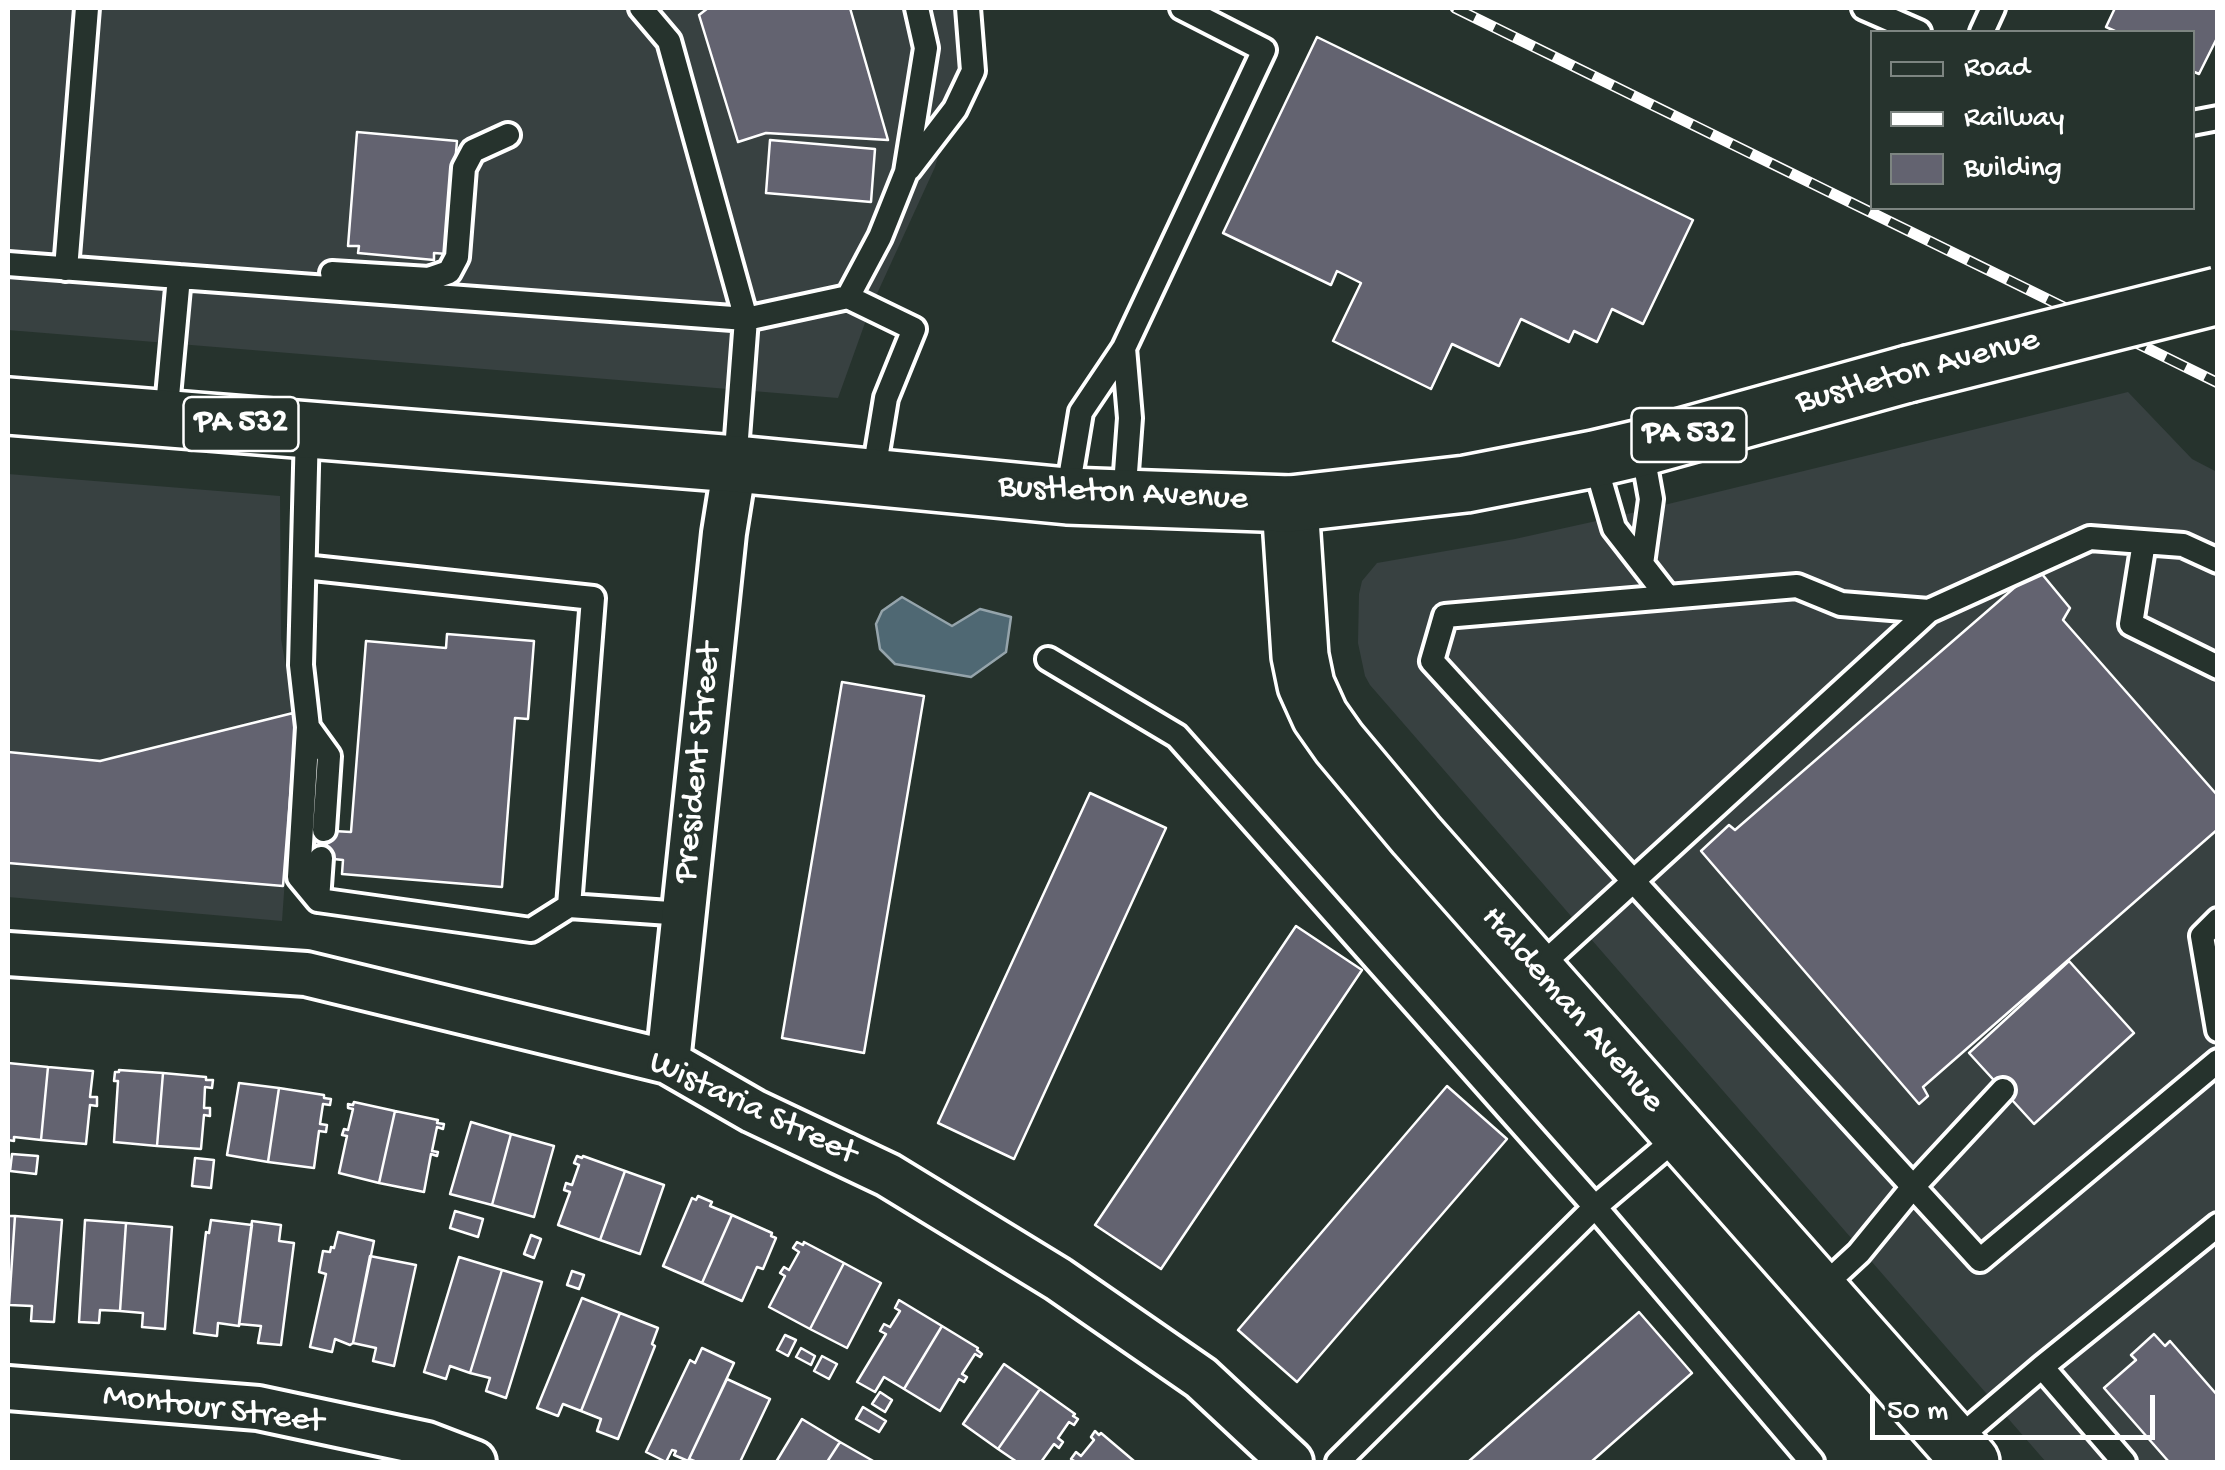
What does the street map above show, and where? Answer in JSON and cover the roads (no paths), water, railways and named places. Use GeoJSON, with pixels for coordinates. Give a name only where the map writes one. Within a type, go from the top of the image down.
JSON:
{"type":"FeatureCollection","features":[{"type":"Feature","properties":{"kind":"main road","name":"Bustleton Avenue"},"geometry":{"type":"LineString","coordinates":[[8,406],[736,464],[1067,496],[1290,504],[1466,484],[1618,454],[1908,374],[2218,296]]}},
{"type":"Feature","properties":{"kind":"main road","name":"Haldeman Avenue"},"geometry":{"type":"LineString","coordinates":[[1290,504],[1300,656],[1306,685],[1320,716],[1339,743],[1963,1452]]}},
{"type":"Feature","properties":{"kind":"street","name":"President Street"},"geometry":{"type":"LineString","coordinates":[[668,1062],[722,552],[736,464]]}},
{"type":"Feature","properties":{"kind":"street","name":"Wistaria Street"},"geometry":{"type":"LineString","coordinates":[[8,954],[306,974],[668,1062],[753,1111],[888,1174],[1058,1279],[1202,1378],[1291,1462]]}},
{"type":"Feature","properties":{"kind":"street","name":"Montour Street"},"geometry":{"type":"LineString","coordinates":[[8,1388],[258,1408],[428,1444],[474,1462]]}},
{"type":"Feature","properties":{"kind":"lane"},"geometry":{"type":"LineString","coordinates":[[66,268],[87,8]]}},
{"type":"Feature","properties":{"kind":"lane"},"geometry":{"type":"LineString","coordinates":[[641,8],[669,40],[746,319],[736,464]]}},
{"type":"Feature","properties":{"kind":"lane"},"geometry":{"type":"LineString","coordinates":[[848,297],[880,237],[906,172],[926,48],[917,8]]}},
{"type":"Feature","properties":{"kind":"lane"},"geometry":{"type":"LineString","coordinates":[[906,172],[955,109],[973,70],[968,8]]}},
{"type":"Feature","properties":{"kind":"lane"},"geometry":{"type":"LineString","coordinates":[[1067,496],[1081,412],[1124,348],[1264,50],[1182,8]]}},
{"type":"Feature","properties":{"kind":"lane"},"geometry":{"type":"LineString","coordinates":[[1864,8],[1914,30]]}},
{"type":"Feature","properties":{"kind":"lane"},"geometry":{"type":"LineString","coordinates":[[298,270],[429,280],[449,272],[457,257],[464,168],[473,151],[508,135]]}},
{"type":"Feature","properties":{"kind":"lane"},"geometry":{"type":"LineString","coordinates":[[8,264],[746,319],[848,297],[914,329],[886,398],[873,477]]}},
{"type":"Feature","properties":{"kind":"lane"},"geometry":{"type":"LineString","coordinates":[[166,418],[179,277]]}},
{"type":"Feature","properties":{"kind":"lane"},"geometry":{"type":"LineString","coordinates":[[1124,348],[1130,418],[1124,499]]}},
{"type":"Feature","properties":{"kind":"lane"},"geometry":{"type":"LineString","coordinates":[[307,430],[301,665],[308,728],[299,877],[318,900],[531,930],[570,906],[684,914]]}},
{"type":"Feature","properties":{"kind":"lane"},"geometry":{"type":"LineString","coordinates":[[1618,454],[1652,499],[1642,564]]}},
{"type":"Feature","properties":{"kind":"lane"},"geometry":{"type":"LineString","coordinates":[[1618,454],[1614,528],[1668,596]]}},
{"type":"Feature","properties":{"kind":"lane"},"geometry":{"type":"LineString","coordinates":[[1535,970],[1928,611],[2090,538],[2183,545],[2218,561]]}},
{"type":"Feature","properties":{"kind":"lane"},"geometry":{"type":"LineString","coordinates":[[2144,542],[2131,624],[2218,667]]}},
{"type":"Feature","properties":{"kind":"lane"},"geometry":{"type":"LineString","coordinates":[[304,568],[594,598],[570,906]]}},
{"type":"Feature","properties":{"kind":"lane"},"geometry":{"type":"LineString","coordinates":[[1928,611],[1841,604],[1797,586],[1446,616],[1432,661],[1980,1260],[2218,1060]]}},
{"type":"Feature","properties":{"kind":"lane"},"geometry":{"type":"LineString","coordinates":[[1048,659],[1177,736],[1595,1207],[1812,1462]]}},
{"type":"Feature","properties":{"kind":"lane"},"geometry":{"type":"LineString","coordinates":[[308,728],[329,756],[324,830]]}},
{"type":"Feature","properties":{"kind":"lane"},"geometry":{"type":"LineString","coordinates":[[318,900],[321,858]]}},
{"type":"Feature","properties":{"kind":"lane"},"geometry":{"type":"LineString","coordinates":[[2218,920],[2202,936],[2218,1030]]}},
{"type":"Feature","properties":{"kind":"lane"},"geometry":{"type":"LineString","coordinates":[[1818,1290],[1859,1253],[1912,1188],[2003,1090]]}},
{"type":"Feature","properties":{"kind":"lane"},"geometry":{"type":"LineString","coordinates":[[1338,1462],[1595,1207],[1680,1134]]}},
{"type":"Feature","properties":{"kind":"lane"},"geometry":{"type":"LineString","coordinates":[[1963,1452],[2042,1367],[2218,1224]]}},
{"type":"Feature","properties":{"kind":"lane"},"geometry":{"type":"LineString","coordinates":[[2042,1367],[2124,1462]]}},
{"type":"Feature","properties":{"kind":"water"},"geometry":{"type":"Polygon","coordinates":[[[902,597],[952,626],[980,609],[1011,617],[1006,652],[971,677],[895,664],[880,649],[876,624],[882,611],[902,597]]]}},
{"type":"Feature","properties":{"kind":"railway"},"geometry":{"type":"LineString","coordinates":[[1455,8],[2218,383]]}}]}
